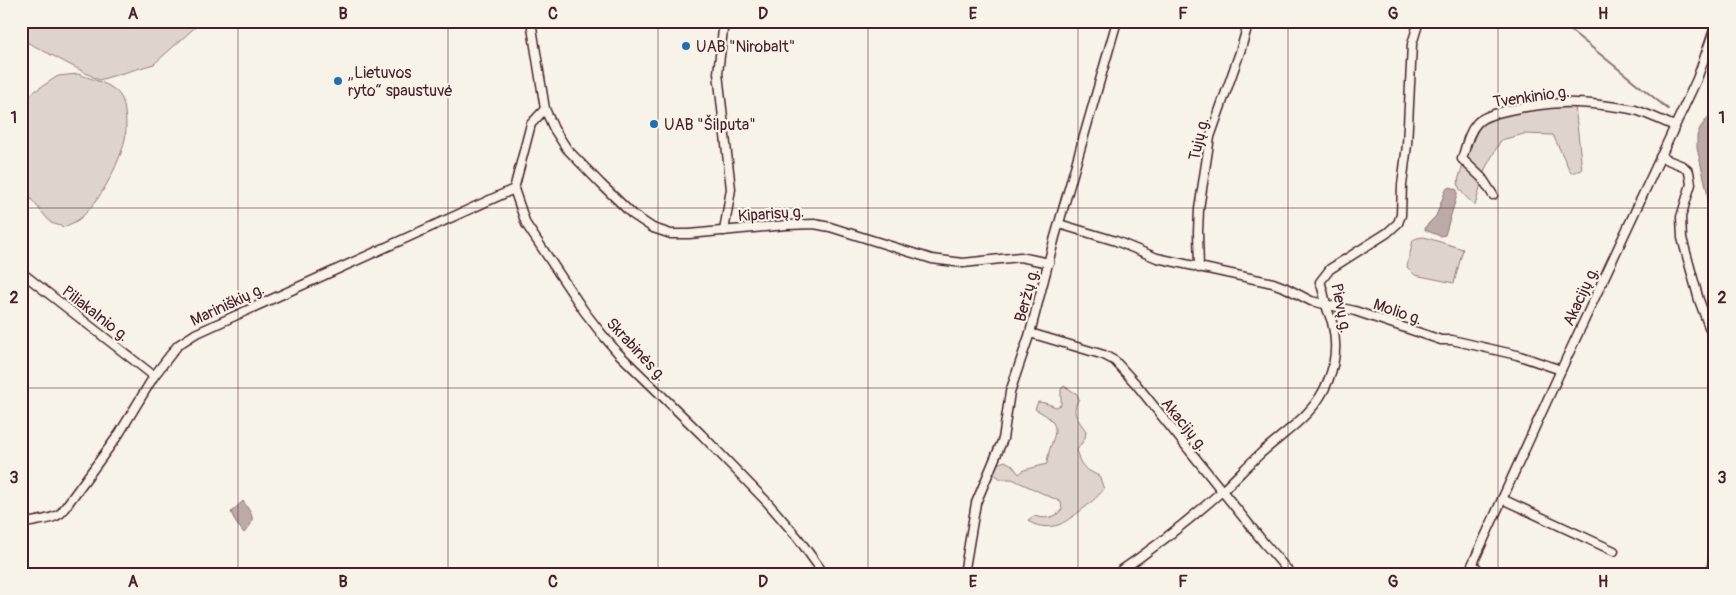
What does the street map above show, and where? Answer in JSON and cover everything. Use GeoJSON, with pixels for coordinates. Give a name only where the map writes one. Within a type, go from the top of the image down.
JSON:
{"type":"FeatureCollection","features":[{"type":"Feature","properties":{"kind":"street","name":"Kiparisų g."},"geometry":{"type":"LineString","coordinates":[[531,21],[545,109],[554,129],[567,149],[632,214],[652,228],[671,234],[814,224],[830,226],[932,259],[963,263],[1020,257],[1049,264]]}},
{"type":"Feature","properties":{"kind":"street"},"geometry":{"type":"LineString","coordinates":[[724,21],[718,73],[731,189],[724,231]]}},
{"type":"Feature","properties":{"kind":"street","name":"Beržų g."},"geometry":{"type":"LineString","coordinates":[[964,574],[976,504],[1003,439],[1010,392],[1030,334],[1059,224],[1117,21]]}},
{"type":"Feature","properties":{"kind":"street","name":"Tujų g."},"geometry":{"type":"LineString","coordinates":[[1199,268],[1198,232],[1210,137],[1249,21]]}},
{"type":"Feature","properties":{"kind":"street","name":"Pievų g."},"geometry":{"type":"LineString","coordinates":[[1116,574],[1172,534],[1264,450],[1301,420],[1324,392],[1335,351],[1334,331],[1320,282],[1330,269],[1387,233],[1398,223],[1401,215],[1402,185],[1407,145],[1412,44],[1419,21]]}},
{"type":"Feature","properties":{"kind":"street","name":"Akacijų g."},"geometry":{"type":"LineString","coordinates":[[1468,574],[1697,79],[1714,28]]}},
{"type":"Feature","properties":{"kind":"street","name":"Tvenkinio g."},"geometry":{"type":"LineString","coordinates":[[1493,195],[1482,178],[1462,159],[1473,128],[1488,115],[1561,103],[1578,103],[1645,113],[1674,126]]}},
{"type":"Feature","properties":{"kind":"street"},"geometry":{"type":"LineString","coordinates":[[514,189],[531,124],[545,109]]}},
{"type":"Feature","properties":{"kind":"street"},"geometry":{"type":"LineString","coordinates":[[1660,157],[1683,166],[1689,172],[1691,184],[1682,217],[1682,238],[1699,300],[1715,343]]}},
{"type":"Feature","properties":{"kind":"street","name":"Mariniškių g."},"geometry":{"type":"LineString","coordinates":[[21,525],[34,521],[49,520],[61,513],[119,434],[154,376],[178,345],[195,334],[514,189]]}},
{"type":"Feature","properties":{"kind":"street","name":"Skrabinės g."},"geometry":{"type":"LineString","coordinates":[[514,189],[526,224],[584,311],[601,333],[618,353],[701,434],[772,508],[798,538],[824,574]]}},
{"type":"Feature","properties":{"kind":"street","name":"Molio g."},"geometry":{"type":"LineString","coordinates":[[1059,224],[1116,241],[1157,258],[1273,283],[1311,300],[1355,311],[1441,340],[1452,340],[1517,355],[1561,370]]}},
{"type":"Feature","properties":{"kind":"street","name":"Piliakalnio g."},"geometry":{"type":"LineString","coordinates":[[21,272],[154,376]]}},
{"type":"Feature","properties":{"kind":"street","name":"Akacijų g."},"geometry":{"type":"LineString","coordinates":[[1030,334],[1104,355],[1115,361],[1136,384],[1221,491],[1291,574]]}},
{"type":"Feature","properties":{"kind":"street"},"geometry":{"type":"LineString","coordinates":[[1502,499],[1614,551]]}},
{"type":"Feature","properties":{"kind":"street"},"geometry":{"type":"LineString","coordinates":[[1711,573],[1715,549]]}},
{"type":"Feature","properties":{"kind":"street"},"geometry":{"type":"LineString","coordinates":[[1473,564],[1482,574]]}},
{"type":"Feature","properties":{"kind":"shaded area"},"geometry":{"type":"Polygon","coordinates":[[[21,21],[202,21],[154,64],[99,80],[21,39],[21,21]]]}},
{"type":"Feature","properties":{"kind":"shaded area"},"geometry":{"type":"Polygon","coordinates":[[[78,74],[102,82],[118,92],[124,106],[126,135],[118,160],[100,195],[86,213],[78,220],[64,227],[51,223],[21,187],[21,107],[32,93],[58,76],[78,74]]]}},
{"type":"Feature","properties":{"kind":"shaded area"},"geometry":{"type":"Polygon","coordinates":[[[1563,105],[1575,106],[1582,170],[1571,173],[1553,135],[1524,134],[1501,140],[1485,169],[1475,206],[1460,189],[1458,181],[1470,145],[1481,126],[1501,116],[1563,105]]]}},
{"type":"Feature","properties":{"kind":"shaded area"},"geometry":{"type":"Polygon","coordinates":[[[1709,116],[1715,116],[1715,226],[1709,218],[1707,191],[1697,148],[1697,136],[1700,128],[1709,116]]]}},
{"type":"Feature","properties":{"kind":"shaded area"},"geometry":{"type":"Polygon","coordinates":[[[1450,187],[1457,190],[1457,195],[1445,235],[1440,236],[1425,230],[1426,226],[1436,216],[1446,189],[1450,187]]]}},
{"type":"Feature","properties":{"kind":"shaded area"},"geometry":{"type":"Polygon","coordinates":[[[1424,237],[1463,249],[1454,283],[1415,275],[1407,267],[1413,240],[1424,237]]]}},
{"type":"Feature","properties":{"kind":"shaded area"},"geometry":{"type":"Polygon","coordinates":[[[1064,386],[1077,394],[1079,399],[1075,412],[1086,431],[1085,438],[1077,450],[1079,460],[1086,469],[1099,476],[1104,489],[1089,504],[1063,523],[1046,527],[1034,524],[1028,520],[1034,516],[1046,518],[1056,515],[1062,509],[1061,502],[1012,479],[1001,479],[994,474],[993,469],[997,464],[1005,461],[1012,465],[1019,474],[1024,470],[1047,464],[1055,427],[1046,415],[1035,409],[1038,402],[1056,407],[1061,405],[1061,389],[1064,386]]]}},
{"type":"Feature","properties":{"kind":"shaded area"},"geometry":{"type":"Polygon","coordinates":[[[243,501],[252,517],[251,524],[244,533],[236,523],[231,512],[243,501]]]}},
{"type":"Feature","properties":{"kind":"waterway"},"geometry":{"type":"LineString","coordinates":[[1559,21],[1668,109]]}},
{"type":"Feature","properties":{"kind":"place","name":"UAB \"Nirobalt\""},"geometry":{"type":"Point","coordinates":[686,46]}},
{"type":"Feature","properties":{"kind":"place","name":"„Lietuvos ryto“ spaustuvė"},"geometry":{"type":"Point","coordinates":[338,81]}},
{"type":"Feature","properties":{"kind":"place","name":"UAB \"Šilputa\""},"geometry":{"type":"Point","coordinates":[654,124]}}]}
